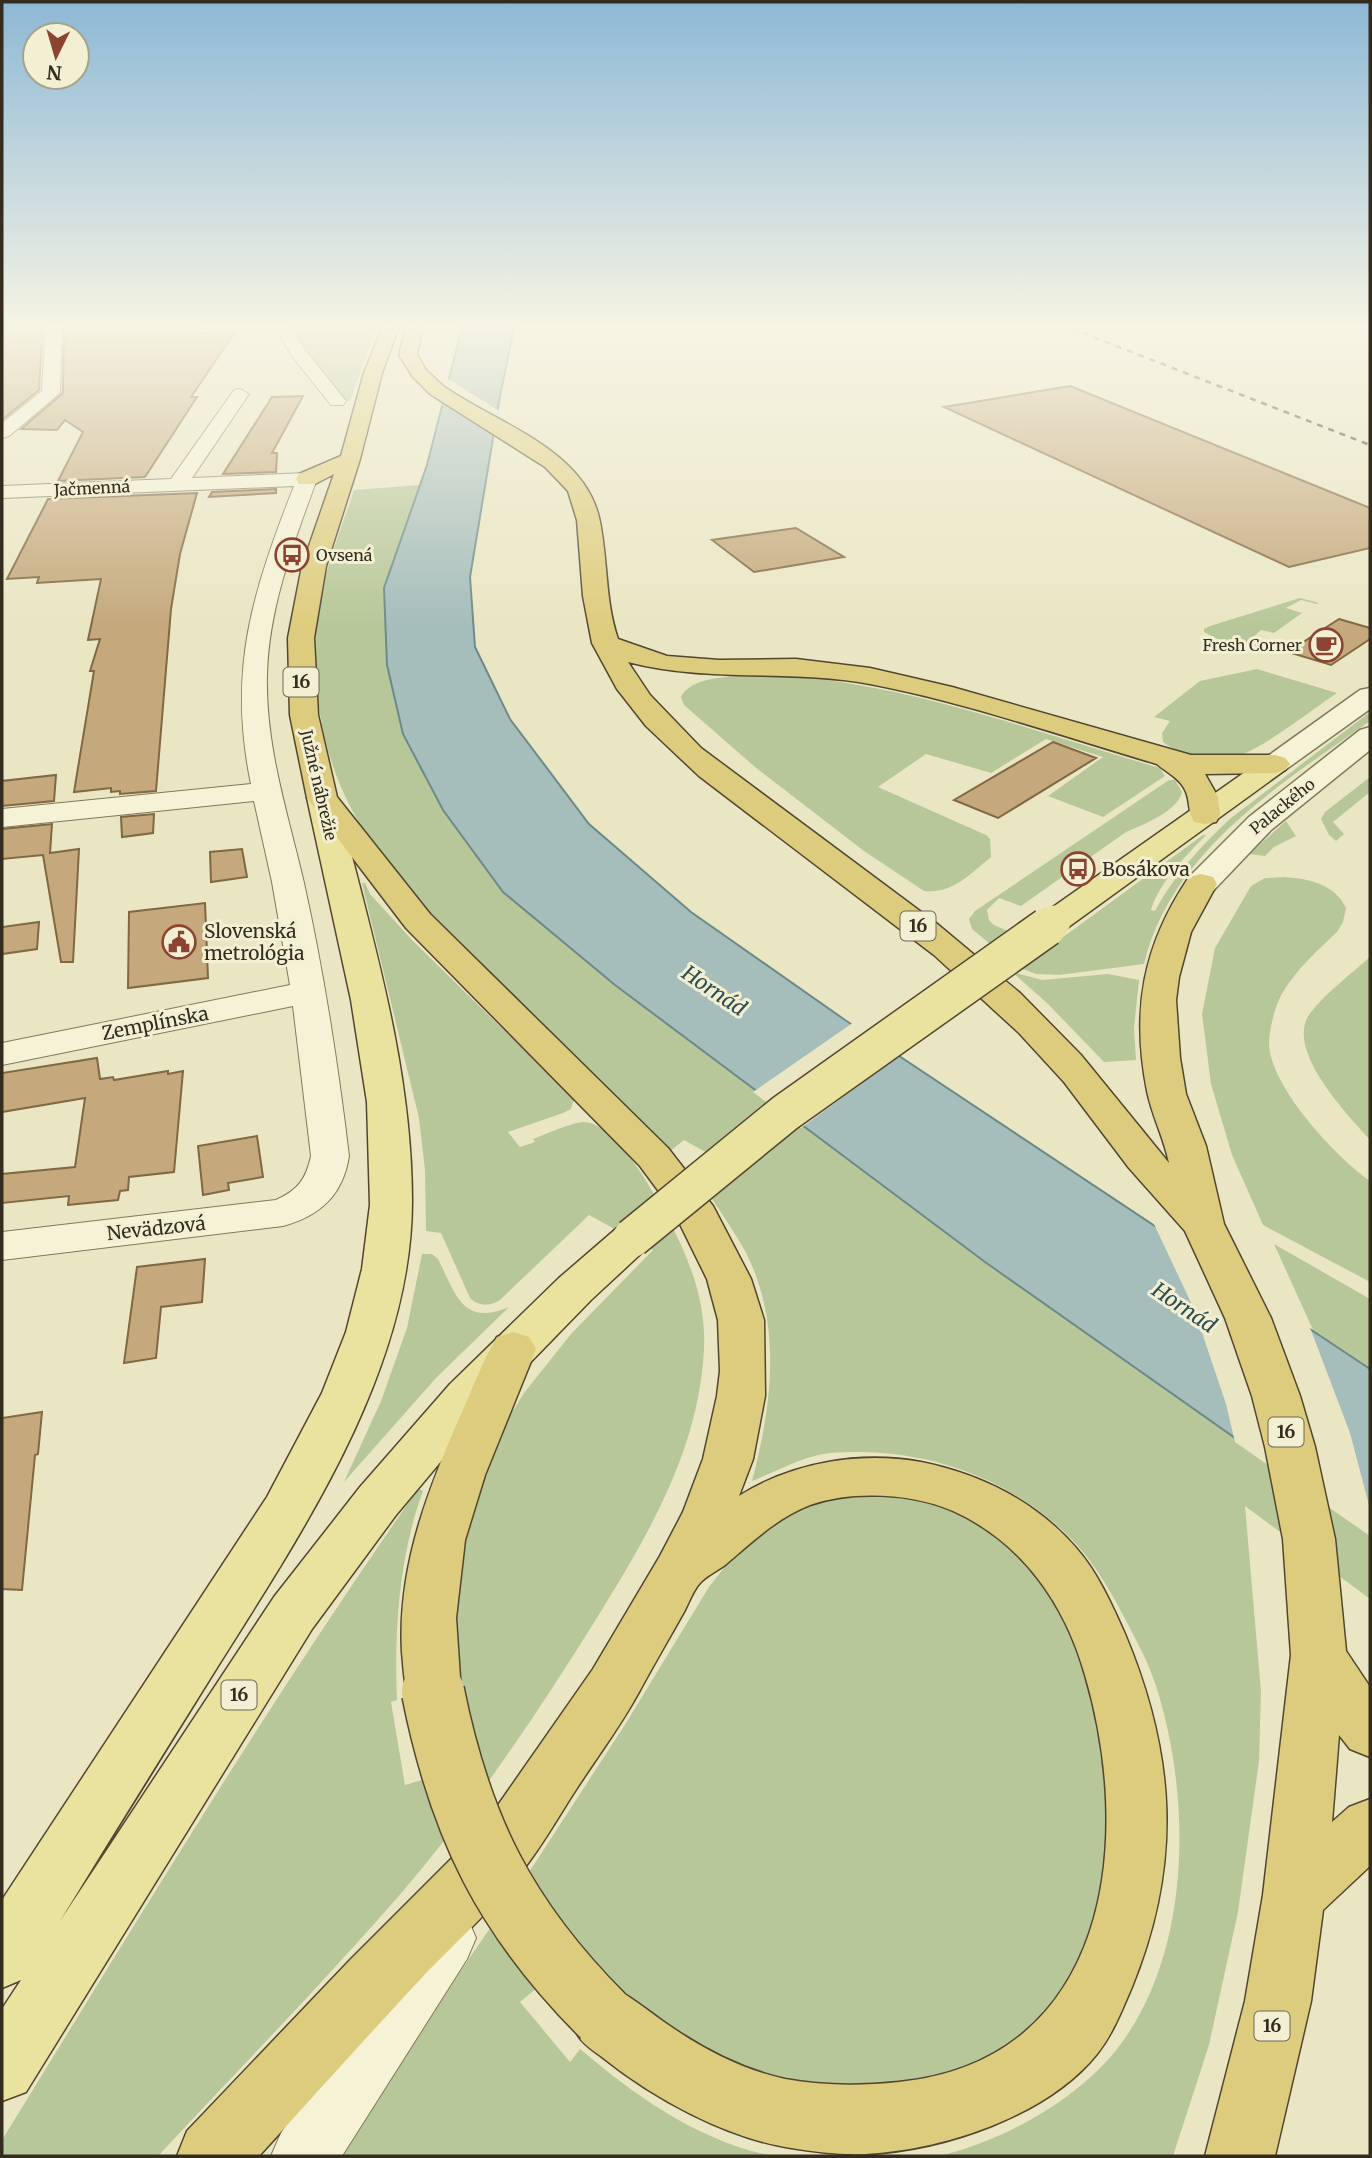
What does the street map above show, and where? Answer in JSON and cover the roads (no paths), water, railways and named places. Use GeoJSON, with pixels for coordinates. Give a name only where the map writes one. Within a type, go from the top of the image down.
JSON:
{"type":"FeatureCollection","features":[{"type":"Feature","properties":{"kind":"highway","name":"Južné nábrežie"},"geometry":{"type":"LineString","coordinates":[[322,798],[304,715],[301,638],[314,566],[359,425]]}},
{"type":"Feature","properties":{"kind":"highway","name":"16"},"geometry":{"type":"LineString","coordinates":[[493,425],[547,458],[571,480],[587,513],[595,596],[605,643],[627,684],[657,720],[754,803],[968,966],[1020,1012],[1069,1064],[1135,1149],[1203,1224],[1248,1318],[1276,1396],[1309,1539],[1319,1655],[1294,1895],[1278,2001],[1240,2156]]}},
{"type":"Feature","properties":{"kind":"highway"},"geometry":{"type":"LineString","coordinates":[[307,479],[350,459]]}},
{"type":"Feature","properties":{"kind":"highway"},"geometry":{"type":"LineString","coordinates":[[307,479],[340,488]]}},
{"type":"Feature","properties":{"kind":"highway"},"geometry":{"type":"LineString","coordinates":[[605,643],[650,661],[719,668],[796,667],[870,676],[975,702],[1169,760],[1206,766],[1275,764]]}},
{"type":"Feature","properties":{"kind":"highway"},"geometry":{"type":"LineString","coordinates":[[657,720],[661,699],[671,684],[692,674],[719,668]]}},
{"type":"Feature","properties":{"kind":"highway"},"geometry":{"type":"LineString","coordinates":[[1169,760],[1191,775],[1202,789],[1205,815]]}},
{"type":"Feature","properties":{"kind":"highway"},"geometry":{"type":"LineString","coordinates":[[212,2156],[503,1848],[613,1686],[679,1571],[708,1513],[728,1459],[741,1396],[741,1320],[729,1279],[692,1206],[654,1157],[418,921],[322,798]]}},
{"type":"Feature","properties":{"kind":"highway"},"geometry":{"type":"LineString","coordinates":[[1201,884],[1174,932],[1157,1000],[1161,1058],[1167,1094],[1186,1146],[1203,1224]]}},
{"type":"Feature","properties":{"kind":"highway"},"geometry":{"type":"LineString","coordinates":[[513,1349],[459,1478],[439,1543],[429,1604],[428,1635],[440,1737],[452,1782],[468,1824],[505,1898],[553,1964],[603,2016],[649,2052],[706,2085],[743,2102],[784,2114],[830,2121],[875,2121],[926,2112],[970,2099],[1010,2081],[1043,2059],[1069,2037],[1089,2010],[1119,1940],[1136,1877],[1138,1813],[1133,1759],[1117,1682],[1105,1649],[1072,1582],[1035,1539],[1008,1517],[983,1502],[935,1483],[907,1478],[845,1479],[791,1492],[751,1515],[679,1571]]}},
{"type":"Feature","properties":{"kind":"highway"},"geometry":{"type":"LineString","coordinates":[[1319,1655],[1341,1693],[1370,1731]]}},
{"type":"Feature","properties":{"kind":"highway"},"geometry":{"type":"LineString","coordinates":[[1294,1895],[1370,1827]]}},
{"type":"Feature","properties":{"kind":"main road","name":"16"},"geometry":{"type":"LineString","coordinates":[[2,2068],[293,1612],[378,1501],[467,1397],[513,1349],[678,1197],[753,1137],[1275,764]]}},
{"type":"Feature","properties":{"kind":"main road","name":"Južné nábrežie"},"geometry":{"type":"LineString","coordinates":[[2,1956],[273,1532],[331,1423],[363,1344],[383,1276],[391,1208],[392,1170],[388,1128],[369,996],[322,798]]}},
{"type":"Feature","properties":{"kind":"street"},"geometry":{"type":"LineString","coordinates":[[178,483],[219,425]]}},
{"type":"Feature","properties":{"kind":"street"},"geometry":{"type":"LineString","coordinates":[[307,479],[269,581],[258,631],[254,675],[255,718],[267,790],[309,992]]}},
{"type":"Feature","properties":{"kind":"street","name":"Jačmenná"},"geometry":{"type":"LineString","coordinates":[[2,492],[307,479]]}},
{"type":"Feature","properties":{"kind":"street","name":"Palackého"},"geometry":{"type":"LineString","coordinates":[[1275,764],[1370,696]]}},
{"type":"Feature","properties":{"kind":"street","name":"Palackého"},"geometry":{"type":"LineString","coordinates":[[1201,884],[1242,838],[1275,809],[1370,736]]}},
{"type":"Feature","properties":{"kind":"street"},"geometry":{"type":"LineString","coordinates":[[2,818],[267,790]]}},
{"type":"Feature","properties":{"kind":"street","name":"Zemplínska"},"geometry":{"type":"LineString","coordinates":[[2,1054],[309,992]]}},
{"type":"Feature","properties":{"kind":"street","name":"Nevädzová"},"geometry":{"type":"LineString","coordinates":[[2,1246],[264,1216],[283,1213],[307,1202],[322,1187],[330,1156],[309,992]]}},
{"type":"Feature","properties":{"kind":"street"},"geometry":{"type":"LineString","coordinates":[[304,2156],[503,1848]]}},
{"type":"Feature","properties":{"kind":"water","name":"Hornád"},"geometry":{"type":"Polygon","coordinates":[[[437,425],[495,425],[470,577],[475,647],[510,719],[589,824],[691,912],[845,1020],[1370,1369],[1370,1533],[985,1262],[615,985],[503,892],[443,810],[403,734],[387,665],[384,588],[427,465],[437,425]]]}},
{"type":"Feature","properties":{"kind":"railway"},"geometry":{"type":"LineString","coordinates":[[1318,425],[1370,445]]}},
{"type":"Feature","properties":{"kind":"place","name":"Ovsená"},"geometry":{"type":"Point","coordinates":[292,555]}},
{"type":"Feature","properties":{"kind":"place","name":"Fresh Corner"},"geometry":{"type":"Point","coordinates":[1326,645]}},
{"type":"Feature","properties":{"kind":"place","name":"Bosákova"},"geometry":{"type":"Point","coordinates":[1078,869]}},
{"type":"Feature","properties":{"kind":"place","name":"Slovenská metrológia"},"geometry":{"type":"Point","coordinates":[179,942]}}]}
